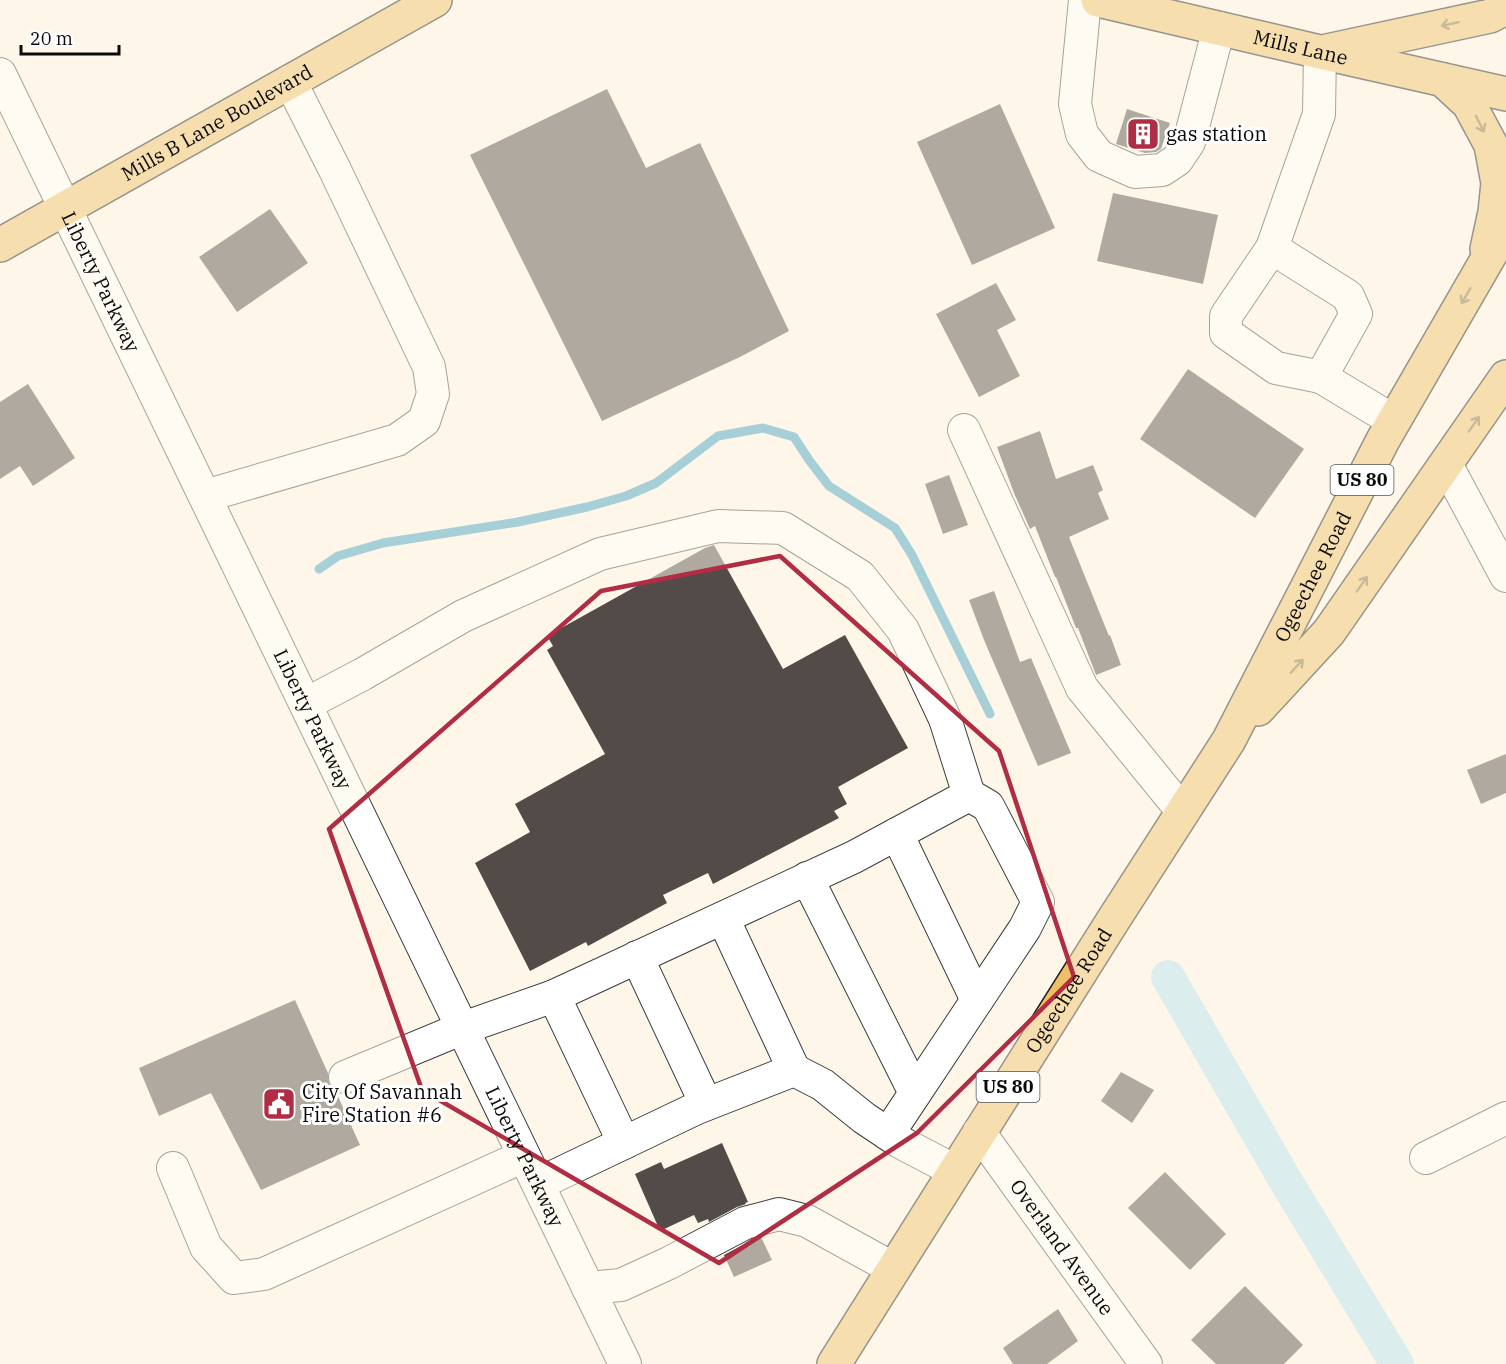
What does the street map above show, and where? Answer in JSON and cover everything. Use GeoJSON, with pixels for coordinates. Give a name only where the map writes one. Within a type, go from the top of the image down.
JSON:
{"type":"FeatureCollection","features":[{"type":"Feature","properties":{"kind":"main road","name":"Mills B Lane Boulevard"},"geometry":{"type":"LineString","coordinates":[[0,245],[435,0]]}},
{"type":"Feature","properties":{"kind":"main road","name":"Mills Lane"},"geometry":{"type":"LineString","coordinates":[[1098,0],[1506,94]]}},
{"type":"Feature","properties":{"kind":"main road"},"geometry":{"type":"LineString","coordinates":[[1320,52],[1490,16],[1506,8]]}},
{"type":"Feature","properties":{"kind":"main road"},"geometry":{"type":"LineString","coordinates":[[1443,80],[1469,104],[1491,145],[1498,183],[1495,212],[1483,267]]}},
{"type":"Feature","properties":{"kind":"main road","name":"Ogeechee Road"},"geometry":{"type":"LineString","coordinates":[[834,1364],[1229,740],[1383,440],[1506,227]]}},
{"type":"Feature","properties":{"kind":"main road","name":"Ogeechee Road"},"geometry":{"type":"LineString","coordinates":[[1229,740],[1329,632],[1506,377]]}},
{"type":"Feature","properties":{"kind":"street"},"geometry":{"type":"LineString","coordinates":[[1084,0],[1075,104],[1082,134],[1099,156],[1135,172],[1162,170],[1177,160],[1189,142],[1219,28]]}},
{"type":"Feature","properties":{"kind":"street"},"geometry":{"type":"LineString","coordinates":[[1320,52],[1318,114],[1272,248],[1227,316],[1226,333],[1276,368],[1321,376],[1394,421]]}},
{"type":"Feature","properties":{"kind":"street","name":"Liberty Parkway"},"geometry":{"type":"LineString","coordinates":[[0,74],[625,1364]]}},
{"type":"Feature","properties":{"kind":"street"},"geometry":{"type":"LineString","coordinates":[[206,496],[397,440],[424,421],[433,394],[429,367],[290,81]]}},
{"type":"Feature","properties":{"kind":"street"},"geometry":{"type":"LineString","coordinates":[[1272,248],[1348,296],[1356,314],[1321,376]]}},
{"type":"Feature","properties":{"kind":"street"},"geometry":{"type":"LineString","coordinates":[[964,430],[1082,688],[1183,812]]}},
{"type":"Feature","properties":{"kind":"street"},"geometry":{"type":"LineString","coordinates":[[1446,464],[1506,576]]}},
{"type":"Feature","properties":{"kind":"street"},"geometry":{"type":"LineString","coordinates":[[306,704],[463,616],[600,554],[718,526],[783,528],[860,576],[903,630],[945,719],[969,795],[988,806],[1038,902],[1025,928],[888,1134]]}},
{"type":"Feature","properties":{"kind":"street"},"geometry":{"type":"LineString","coordinates":[[345,1077],[462,1028],[554,996],[854,857],[969,795]]}},
{"type":"Feature","properties":{"kind":"street"},"geometry":{"type":"LineString","coordinates":[[897,834],[977,1000]]}},
{"type":"Feature","properties":{"kind":"street"},"geometry":{"type":"LineString","coordinates":[[807,878],[915,1093]]}},
{"type":"Feature","properties":{"kind":"street"},"geometry":{"type":"LineString","coordinates":[[723,918],[794,1070],[823,1085],[864,1118],[900,1142],[955,1170]]}},
{"type":"Feature","properties":{"kind":"street"},"geometry":{"type":"LineString","coordinates":[[637,957],[706,1104]]}},
{"type":"Feature","properties":{"kind":"street"},"geometry":{"type":"LineString","coordinates":[[554,996],[624,1143]]}},
{"type":"Feature","properties":{"kind":"street"},"geometry":{"type":"LineString","coordinates":[[538,1184],[706,1104],[794,1070]]}},
{"type":"Feature","properties":{"kind":"street"},"geometry":{"type":"LineString","coordinates":[[1426,1158],[1506,1118]]}},
{"type":"Feature","properties":{"kind":"street","name":"Overland Avenue"},"geometry":{"type":"LineString","coordinates":[[980,1132],[1146,1364]]}},
{"type":"Feature","properties":{"kind":"street"},"geometry":{"type":"LineString","coordinates":[[173,1168],[206,1247],[234,1278],[264,1274],[524,1156]]}},
{"type":"Feature","properties":{"kind":"street"},"geometry":{"type":"LineString","coordinates":[[588,1288],[621,1285],[745,1223],[779,1214],[807,1221],[894,1269]]}},
{"type":"Feature","properties":{"kind":"highlighted area"},"geometry":{"type":"Polygon","coordinates":[[[780,556],[999,751],[1074,977],[917,1133],[719,1263],[422,1090],[329,829],[601,591],[780,556]]]}},
{"type":"Feature","properties":{"kind":"building"},"geometry":{"type":"Polygon","coordinates":[[[607,89],[646,168],[700,143],[789,331],[740,357],[602,421],[470,155],[607,89]]]}},
{"type":"Feature","properties":{"kind":"building"},"geometry":{"type":"Polygon","coordinates":[[[1000,104],[1055,228],[972,265],[917,142],[1000,104]]]}},
{"type":"Feature","properties":{"kind":"building","name":"gas station"},"geometry":{"type":"Polygon","coordinates":[[[1127,109],[1170,123],[1161,149],[1145,153],[1116,144],[1127,109]]]}},
{"type":"Feature","properties":{"kind":"building"},"geometry":{"type":"Polygon","coordinates":[[[1113,193],[1218,215],[1203,284],[1097,261],[1113,193]]]}},
{"type":"Feature","properties":{"kind":"building"},"geometry":{"type":"Polygon","coordinates":[[[270,209],[308,263],[237,312],[199,257],[270,209]]]}},
{"type":"Feature","properties":{"kind":"building"},"geometry":{"type":"Polygon","coordinates":[[[996,283],[1016,320],[997,330],[1020,376],[979,397],[936,314],[996,283]]]}},
{"type":"Feature","properties":{"kind":"building"},"geometry":{"type":"Polygon","coordinates":[[[1188,369],[1304,449],[1255,518],[1140,439],[1188,369]]]}},
{"type":"Feature","properties":{"kind":"building"},"geometry":{"type":"Polygon","coordinates":[[[28,384],[75,458],[33,486],[20,466],[0,479],[0,402],[28,384]]]}},
{"type":"Feature","properties":{"kind":"building"},"geometry":{"type":"Polygon","coordinates":[[[1040,431],[1056,479],[1093,465],[1103,490],[1098,493],[1109,519],[1069,537],[1121,665],[1096,675],[1035,526],[1030,529],[997,447],[1040,431]]]}},
{"type":"Feature","properties":{"kind":"building"},"geometry":{"type":"Polygon","coordinates":[[[949,475],[968,525],[943,534],[925,484],[949,475]]]}},
{"type":"Feature","properties":{"kind":"building"},"geometry":{"type":"Polygon","coordinates":[[[714,545],[783,669],[845,635],[908,748],[838,787],[847,804],[834,811],[839,818],[713,884],[708,873],[663,895],[667,903],[588,946],[586,942],[530,971],[475,863],[530,832],[515,804],[605,754],[547,650],[553,646],[547,636],[714,545]]]}},
{"type":"Feature","properties":{"kind":"building"},"geometry":{"type":"Polygon","coordinates":[[[994,591],[1020,662],[1031,658],[1071,753],[1038,766],[969,600],[994,591]]]}},
{"type":"Feature","properties":{"kind":"building"},"geometry":{"type":"Polygon","coordinates":[[[1506,754],[1506,793],[1481,804],[1467,770],[1506,754]]]}},
{"type":"Feature","properties":{"kind":"building","name":"City Of Savannah Fire Station #6"},"geometry":{"type":"Polygon","coordinates":[[[295,1000],[328,1073],[329,1084],[336,1092],[360,1145],[261,1190],[211,1093],[159,1116],[139,1068],[295,1000]]]}},
{"type":"Feature","properties":{"kind":"building"},"geometry":{"type":"Polygon","coordinates":[[[1121,1072],[1154,1090],[1132,1123],[1101,1101],[1121,1072]]]}},
{"type":"Feature","properties":{"kind":"building"},"geometry":{"type":"Polygon","coordinates":[[[722,1143],[748,1202],[709,1222],[708,1219],[698,1223],[694,1215],[660,1231],[635,1174],[661,1162],[664,1169],[722,1143]]]}},
{"type":"Feature","properties":{"kind":"building"},"geometry":{"type":"Polygon","coordinates":[[[1165,1172],[1226,1234],[1190,1270],[1128,1208],[1165,1172]]]}},
{"type":"Feature","properties":{"kind":"building"},"geometry":{"type":"Polygon","coordinates":[[[761,1237],[772,1260],[734,1277],[724,1255],[761,1237]]]}},
{"type":"Feature","properties":{"kind":"building"},"geometry":{"type":"Polygon","coordinates":[[[1245,1286],[1303,1345],[1284,1364],[1216,1364],[1191,1340],[1245,1286]]]}},
{"type":"Feature","properties":{"kind":"building"},"geometry":{"type":"Polygon","coordinates":[[[1058,1309],[1078,1341],[1047,1364],[1013,1364],[1003,1348],[1058,1309]]]}},
{"type":"Feature","properties":{"kind":"waterway"},"geometry":{"type":"LineString","coordinates":[[319,569],[338,556],[383,543],[518,522],[626,496],[656,483],[718,436],[763,428],[794,437],[829,486],[895,528],[912,555],[990,714]]}},
{"type":"Feature","properties":{"kind":"waterway"},"geometry":{"type":"LineString","coordinates":[[1168,977],[1284,1178],[1397,1364]]}},
{"type":"Feature","properties":{"kind":"place","name":"gas station"},"geometry":{"type":"Point","coordinates":[1143,134]}},
{"type":"Feature","properties":{"kind":"place","name":"City Of Savannah Fire Station #6"},"geometry":{"type":"Point","coordinates":[279,1104]}}]}
